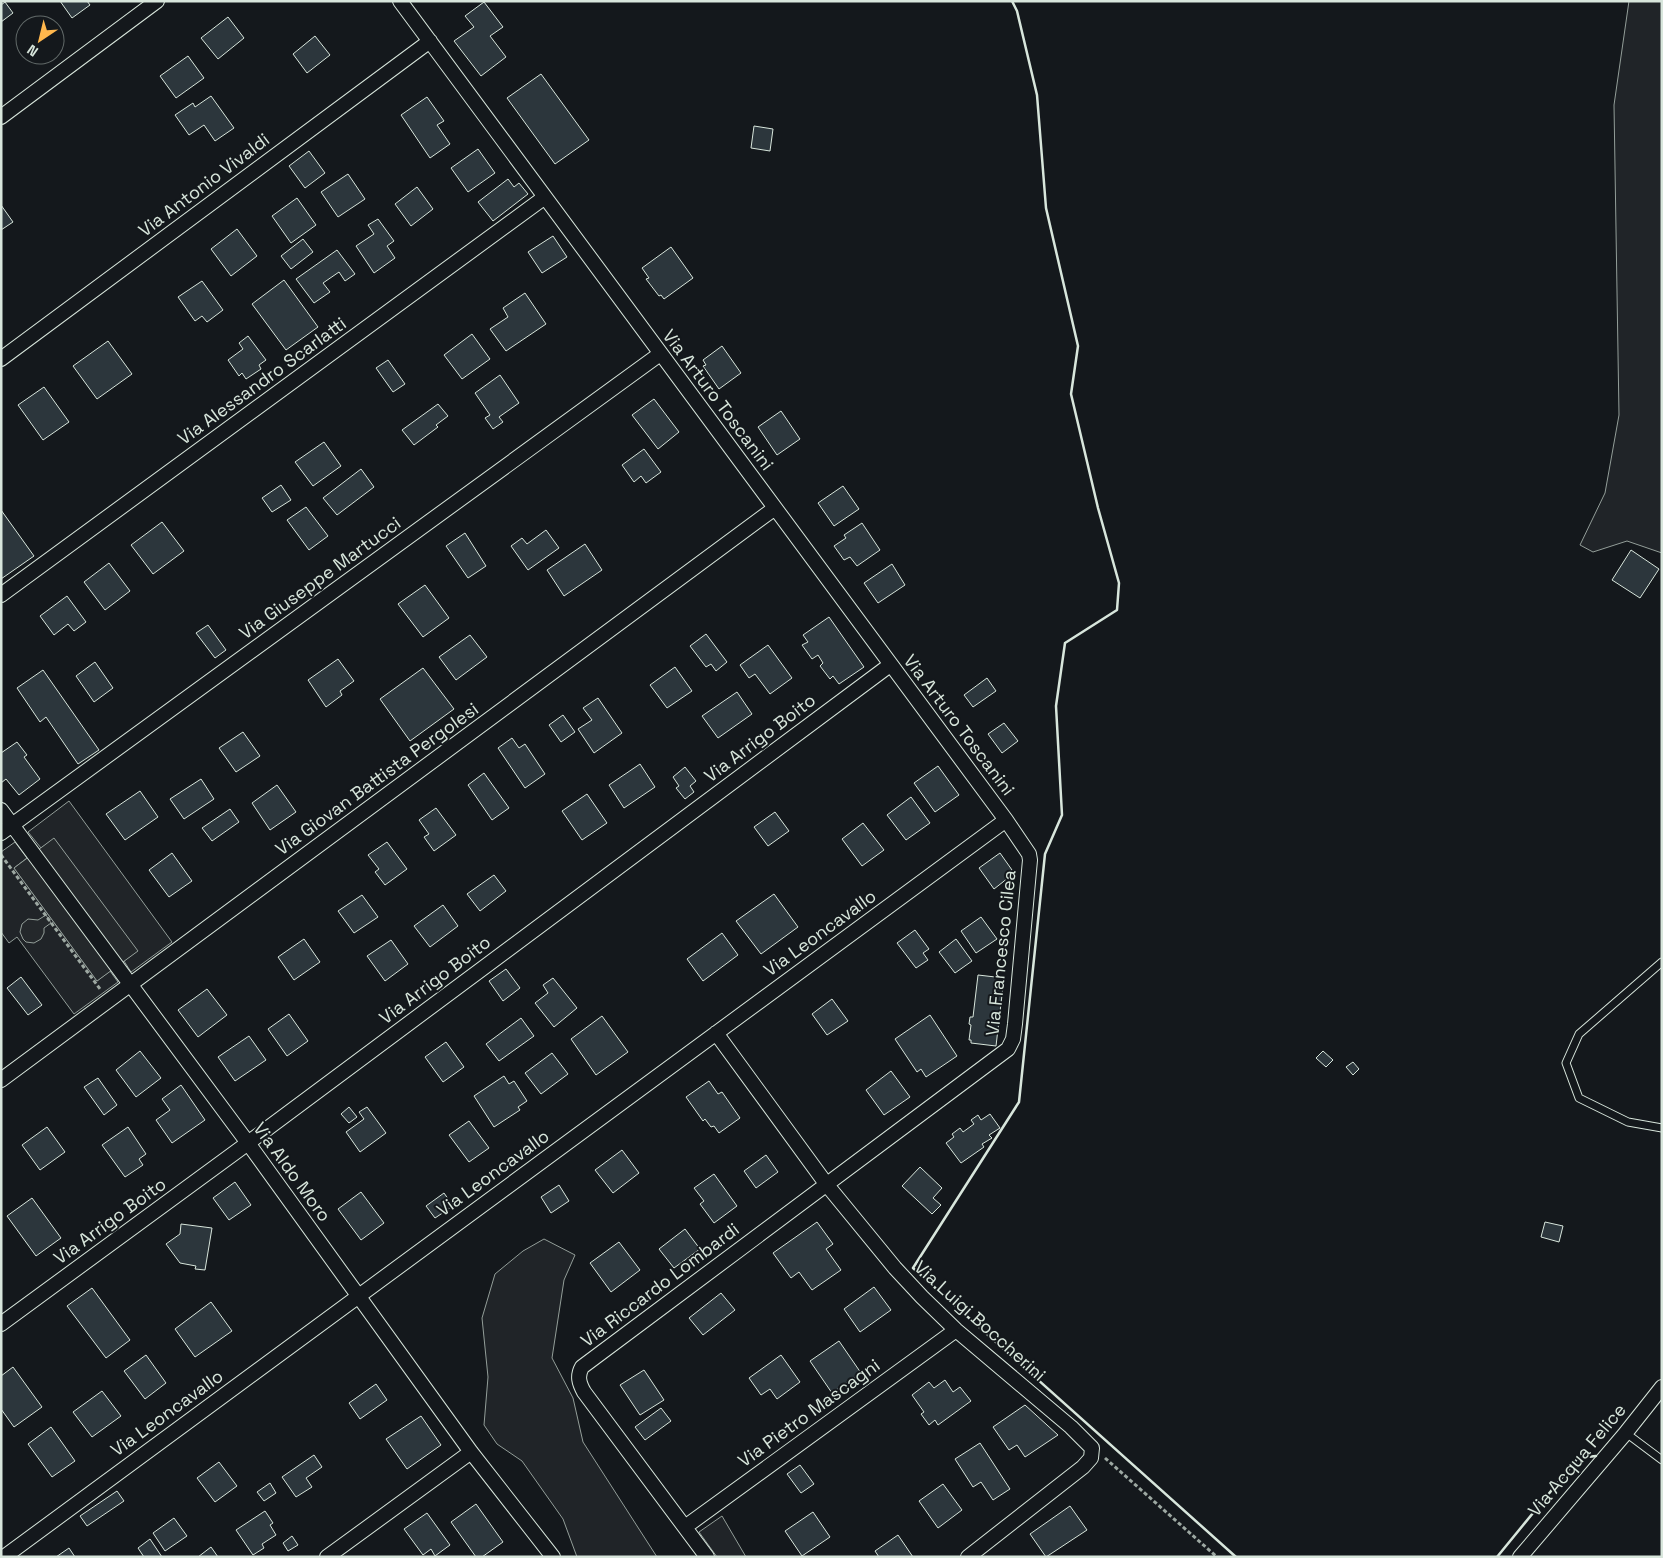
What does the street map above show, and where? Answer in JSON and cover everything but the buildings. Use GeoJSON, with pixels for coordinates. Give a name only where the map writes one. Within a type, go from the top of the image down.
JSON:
{"type":"FeatureCollection","features":[{"type":"Feature","properties":{"kind":"street"},"geometry":{"type":"LineString","coordinates":[[1,117],[157,1]]}},
{"type":"Feature","properties":{"kind":"street","name":"Via Arturo Toscanini"},"geometry":{"type":"LineString","coordinates":[[400,1],[1006,820]]}},
{"type":"Feature","properties":{"kind":"street","name":"Via Antonio Vivaldi"},"geometry":{"type":"LineString","coordinates":[[1,359],[430,41]]}},
{"type":"Feature","properties":{"kind":"street","name":"Via Alessandro Scarlatti"},"geometry":{"type":"LineString","coordinates":[[1,595],[545,197]]}},
{"type":"Feature","properties":{"kind":"street","name":"Via Giuseppe Martucci"},"geometry":{"type":"LineString","coordinates":[[7,829],[660,354]]}},
{"type":"Feature","properties":{"kind":"street","name":"Via Giovan Battista Pergolesi"},"geometry":{"type":"LineString","coordinates":[[1,1080],[775,508]]}},
{"type":"Feature","properties":{"kind":"street","name":"Via Arrigo Boito"},"geometry":{"type":"LineString","coordinates":[[1,1324],[248,1143],[890,665]]}},
{"type":"Feature","properties":{"kind":"street","name":"Via Aldo Moro"},"geometry":{"type":"LineString","coordinates":[[1,810],[7,829],[130,984],[248,1143],[471,1452],[553,1557]]}},
{"type":"Feature","properties":{"kind":"street","name":"Via Leoncavallo"},"geometry":{"type":"LineString","coordinates":[[4,1557],[1006,820]]}},
{"type":"Feature","properties":{"kind":"street","name":"Via Francesco Cilea"},"geometry":{"type":"LineString","coordinates":[[827,1185],[1008,1049],[1012,1044],[1030,860],[1026,848],[1006,820]]}},
{"type":"Feature","properties":{"kind":"street","name":"Via Luigi Boccherini"},"geometry":{"type":"LineString","coordinates":[[716,1033],[827,1185],[895,1268],[956,1330],[1090,1445]]}},
{"type":"Feature","properties":{"kind":"street","name":"Via Riccardo Lombardi"},"geometry":{"type":"LineString","coordinates":[[707,1557],[584,1392],[579,1379],[579,1372],[582,1367],[827,1185]]}},
{"type":"Feature","properties":{"kind":"street","name":"Via Pietro Mascagni"},"geometry":{"type":"LineString","coordinates":[[685,1527],[956,1330]]}},
{"type":"Feature","properties":{"kind":"street","name":"Via Acqua Felice"},"geometry":{"type":"LineString","coordinates":[[1520,1557],[1600,1464],[1662,1387]]}},
{"type":"Feature","properties":{"kind":"street"},"geometry":{"type":"LineString","coordinates":[[968,1557],[1083,1467],[1092,1455],[1090,1445]]}},
{"type":"Feature","properties":{"kind":"street"},"geometry":{"type":"LineString","coordinates":[[327,1557],[471,1452]]}},
{"type":"Feature","properties":{"kind":"lane"},"geometry":{"type":"LineString","coordinates":[[1662,962],[1578,1034],[1566,1063],[1579,1098],[1628,1122],[1662,1128]]}},
{"type":"Feature","properties":{"kind":"lane"},"geometry":{"type":"LineString","coordinates":[[1625,1434],[1662,1460]]}},
{"type":"Feature","properties":{"kind":"path"},"geometry":{"type":"LineString","coordinates":[[1,855],[109,1000]]}},
{"type":"Feature","properties":{"kind":"path"},"geometry":{"type":"LineString","coordinates":[[1090,1445],[1217,1557]]}},
{"type":"Feature","properties":{"kind":"shaded area"},"geometry":{"type":"Polygon","coordinates":[[[1629,1],[1662,1],[1662,553],[1627,541],[1593,552],[1580,545],[1605,493],[1619,415],[1614,105],[1629,1]]]}},
{"type":"Feature","properties":{"kind":"shaded area"},"geometry":{"type":"Polygon","coordinates":[[[69,801],[172,942],[131,972],[124,961],[137,951],[54,839],[41,848],[28,832],[69,801]]]}},
{"type":"Feature","properties":{"kind":"shaded area"},"geometry":{"type":"Polygon","coordinates":[[[54,838],[138,951],[97,981],[14,868],[54,838]]]}},
{"type":"Feature","properties":{"kind":"shaded area"},"geometry":{"type":"Polygon","coordinates":[[[15,842],[27,858],[14,868],[97,981],[110,971],[118,982],[74,1014],[17,937],[9,943],[1,932],[1,852],[15,842]]]}},
{"type":"Feature","properties":{"kind":"shaded area"},"geometry":{"type":"Polygon","coordinates":[[[46,915],[51,923],[44,928],[41,939],[34,943],[26,942],[20,932],[22,924],[28,919],[38,920],[46,915]]]}},
{"type":"Feature","properties":{"kind":"shaded area"},"geometry":{"type":"Polygon","coordinates":[[[544,1239],[575,1255],[564,1280],[552,1358],[573,1398],[583,1442],[657,1557],[577,1557],[563,1519],[522,1461],[497,1444],[484,1425],[488,1377],[482,1318],[495,1274],[523,1251],[544,1239]]]}},
{"type":"Feature","properties":{"kind":"shaded area"},"geometry":{"type":"Polygon","coordinates":[[[722,1516],[746,1557],[717,1557],[699,1532],[722,1516]]]}},
{"type":"Feature","properties":{"kind":"wall"},"geometry":{"type":"LineString","coordinates":[[1012,1],[1017,11],[1037,95],[1046,208],[1078,346],[1071,394],[1098,508],[1119,583],[1117,610],[1065,643],[1056,706],[1062,815],[1045,854],[1019,1102],[913,1268],[1236,1557]]}},
{"type":"Feature","properties":{"kind":"wall"},"geometry":{"type":"LineString","coordinates":[[1497,1557],[1578,1458],[1596,1456]]}}]}
